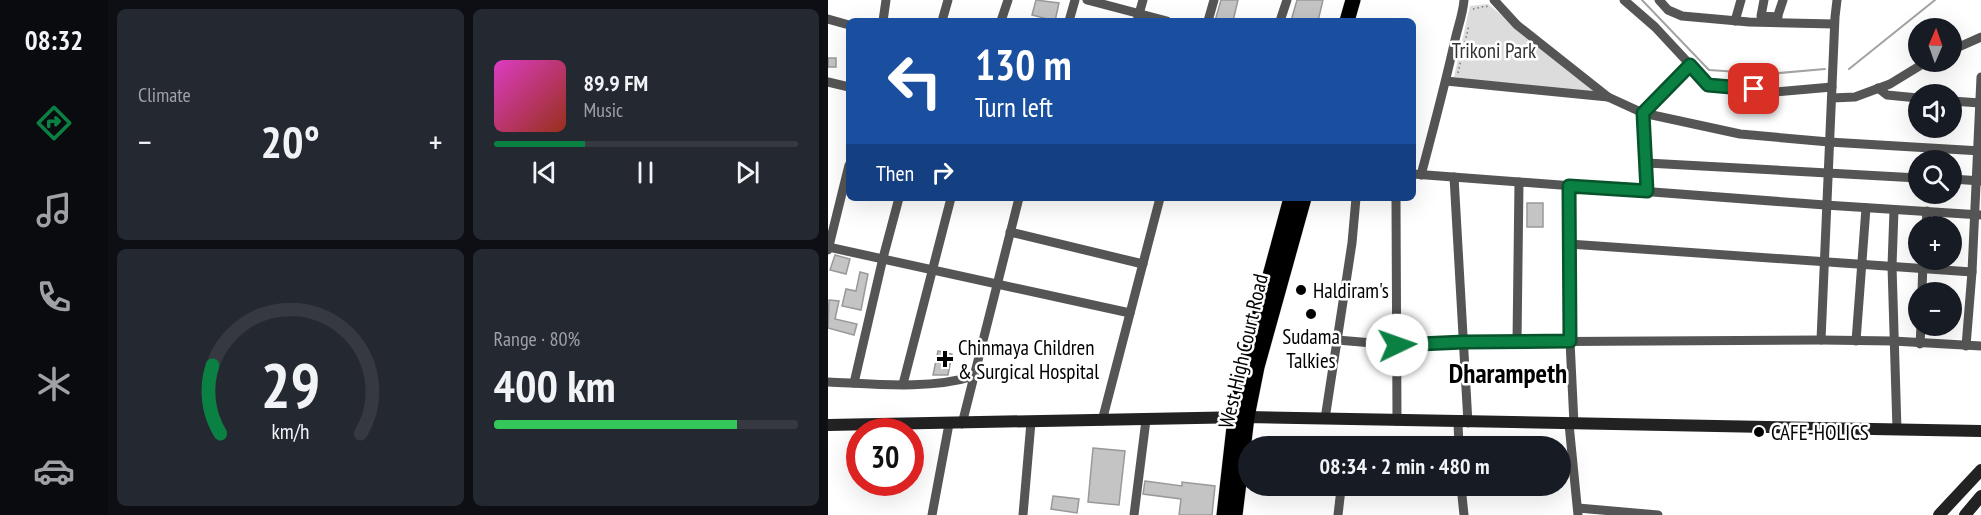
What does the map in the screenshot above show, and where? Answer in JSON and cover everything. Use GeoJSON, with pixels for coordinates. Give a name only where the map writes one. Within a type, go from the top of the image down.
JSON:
{"type":"FeatureCollection","features":[{"type":"Feature","properties":{"kind":"main road"},"geometry":{"type":"LineString","coordinates":[[1339,18],[1344,0]]}},
{"type":"Feature","properties":{"kind":"main road"},"geometry":{"type":"LineString","coordinates":[[1348,18],[1353,0]]}},
{"type":"Feature","properties":{"kind":"main road","name":"West High Court Road"},"geometry":{"type":"LineString","coordinates":[[1235,515],[1246,364],[1290,201]]}},
{"type":"Feature","properties":{"kind":"main road","name":"West High Court Road"},"geometry":{"type":"LineString","coordinates":[[1224,515],[1241,418],[1303,201]]}},
{"type":"Feature","properties":{"kind":"street"},"geometry":{"type":"LineString","coordinates":[[883,18],[886,0]]}},
{"type":"Feature","properties":{"kind":"street"},"geometry":{"type":"LineString","coordinates":[[943,18],[948,0]]}},
{"type":"Feature","properties":{"kind":"street"},"geometry":{"type":"LineString","coordinates":[[1002,18],[1008,0]]}},
{"type":"Feature","properties":{"kind":"street"},"geometry":{"type":"LineString","coordinates":[[1070,18],[1076,0]]}},
{"type":"Feature","properties":{"kind":"street"},"geometry":{"type":"LineString","coordinates":[[1087,0],[1138,18],[1143,0]]}},
{"type":"Feature","properties":{"kind":"street"},"geometry":{"type":"LineString","coordinates":[[1209,18],[1214,0]]}},
{"type":"Feature","properties":{"kind":"street"},"geometry":{"type":"LineString","coordinates":[[1281,18],[1287,0]]}},
{"type":"Feature","properties":{"kind":"street"},"geometry":{"type":"LineString","coordinates":[[1464,0],[1463,13],[1458,25],[1446,81],[1417,175],[1894,210],[1978,214]]}},
{"type":"Feature","properties":{"kind":"street"},"geometry":{"type":"LineString","coordinates":[[1494,0],[1517,25],[1608,97],[1643,113],[1740,134],[1979,151]]}},
{"type":"Feature","properties":{"kind":"street"},"geometry":{"type":"LineString","coordinates":[[1624,0],[1655,27],[1708,85],[1776,92],[1832,87]]}},
{"type":"Feature","properties":{"kind":"street"},"geometry":{"type":"LineString","coordinates":[[1659,0],[1668,10],[1682,16],[1735,21],[1777,20],[1834,24]]}},
{"type":"Feature","properties":{"kind":"street"},"geometry":{"type":"LineString","coordinates":[[1735,21],[1741,0]]}},
{"type":"Feature","properties":{"kind":"street"},"geometry":{"type":"LineString","coordinates":[[1764,0],[1761,16],[1777,20]]}},
{"type":"Feature","properties":{"kind":"street"},"geometry":{"type":"LineString","coordinates":[[1777,20],[1783,0]]}},
{"type":"Feature","properties":{"kind":"street"},"geometry":{"type":"LineString","coordinates":[[1821,340],[1825,205],[1837,0]]}},
{"type":"Feature","properties":{"kind":"street"},"geometry":{"type":"LineString","coordinates":[[828,19],[846,24]]}},
{"type":"Feature","properties":{"kind":"street"},"geometry":{"type":"LineString","coordinates":[[1962,46],[1981,37]]}},
{"type":"Feature","properties":{"kind":"street"},"geometry":{"type":"LineString","coordinates":[[1647,191],[1643,113],[1690,65]]}},
{"type":"Feature","properties":{"kind":"street"},"geometry":{"type":"LineString","coordinates":[[1832,98],[1855,97],[1890,84],[1910,72]]}},
{"type":"Feature","properties":{"kind":"street"},"geometry":{"type":"LineString","coordinates":[[1965,346],[1978,214],[1981,77]]}},
{"type":"Feature","properties":{"kind":"street"},"geometry":{"type":"LineString","coordinates":[[1446,81],[1608,97]]}},
{"type":"Feature","properties":{"kind":"street"},"geometry":{"type":"LineString","coordinates":[[828,82],[846,86]]}},
{"type":"Feature","properties":{"kind":"street"},"geometry":{"type":"LineString","coordinates":[[1878,88],[1887,95],[1908,97]]}},
{"type":"Feature","properties":{"kind":"street"},"geometry":{"type":"LineString","coordinates":[[1962,102],[1980,103]]}},
{"type":"Feature","properties":{"kind":"street"},"geometry":{"type":"LineString","coordinates":[[1647,163],[1908,177]]}},
{"type":"Feature","properties":{"kind":"street"},"geometry":{"type":"LineString","coordinates":[[846,177],[828,248],[1130,313]]}},
{"type":"Feature","properties":{"kind":"street"},"geometry":{"type":"LineString","coordinates":[[1454,177],[1464,342],[1461,436]]}},
{"type":"Feature","properties":{"kind":"street"},"geometry":{"type":"LineString","coordinates":[[1962,180],[1979,181]]}},
{"type":"Feature","properties":{"kind":"street"},"geometry":{"type":"LineString","coordinates":[[1517,342],[1519,182]]}},
{"type":"Feature","properties":{"kind":"street"},"geometry":{"type":"LineString","coordinates":[[1569,186],[1571,424],[1578,512],[1658,515]]}},
{"type":"Feature","properties":{"kind":"street"},"geometry":{"type":"LineString","coordinates":[[854,383],[898,201]]}},
{"type":"Feature","properties":{"kind":"street"},"geometry":{"type":"LineString","coordinates":[[903,384],[950,201]]}},
{"type":"Feature","properties":{"kind":"street"},"geometry":{"type":"LineString","coordinates":[[932,515],[956,424],[974,376],[1017,201]]}},
{"type":"Feature","properties":{"kind":"street"},"geometry":{"type":"LineString","coordinates":[[1102,421],[1159,201]]}},
{"type":"Feature","properties":{"kind":"street"},"geometry":{"type":"LineString","coordinates":[[1325,419],[1352,243],[1356,201]]}},
{"type":"Feature","properties":{"kind":"street"},"geometry":{"type":"LineString","coordinates":[[1396,201],[1398,421]]}},
{"type":"Feature","properties":{"kind":"street"},"geometry":{"type":"LineString","coordinates":[[1856,341],[1866,208]]}},
{"type":"Feature","properties":{"kind":"street"},"geometry":{"type":"LineString","coordinates":[[1894,210],[1893,341],[1897,430]]}},
{"type":"Feature","properties":{"kind":"street"},"geometry":{"type":"LineString","coordinates":[[1927,212],[1927,216]]}},
{"type":"Feature","properties":{"kind":"street"},"geometry":{"type":"LineString","coordinates":[[1010,232],[1143,264]]}},
{"type":"Feature","properties":{"kind":"street"},"geometry":{"type":"LineString","coordinates":[[1569,244],[1892,266],[1908,264]]}},
{"type":"Feature","properties":{"kind":"street"},"geometry":{"type":"LineString","coordinates":[[1961,270],[1972,272]]}},
{"type":"Feature","properties":{"kind":"street"},"geometry":{"type":"LineString","coordinates":[[1920,336],[1920,344]]}},
{"type":"Feature","properties":{"kind":"street"},"geometry":{"type":"LineString","coordinates":[[1337,340],[1397,345],[1464,342],[1821,340],[1981,346]]}},
{"type":"Feature","properties":{"kind":"street"},"geometry":{"type":"LineString","coordinates":[[828,382],[903,384],[956,382],[974,376]]}},
{"type":"Feature","properties":{"kind":"street"},"geometry":{"type":"LineString","coordinates":[[828,425],[1241,418],[1981,431]]}},
{"type":"Feature","properties":{"kind":"street"},"geometry":{"type":"LineString","coordinates":[[1134,515],[1146,420]]}},
{"type":"Feature","properties":{"kind":"street"},"geometry":{"type":"LineString","coordinates":[[1023,515],[1031,422]]}},
{"type":"Feature","properties":{"kind":"street"},"geometry":{"type":"LineString","coordinates":[[1939,515],[1981,470]]}},
{"type":"Feature","properties":{"kind":"street"},"geometry":{"type":"LineString","coordinates":[[1338,515],[1340,496]]}},
{"type":"Feature","properties":{"kind":"street"},"geometry":{"type":"LineString","coordinates":[[1462,496],[1464,515]]}},
{"type":"Feature","properties":{"kind":"street"},"geometry":{"type":"LineString","coordinates":[[1965,515],[1981,496]]}},
{"type":"Feature","properties":{"kind":"path"},"geometry":{"type":"LineString","coordinates":[[1473,8],[1486,6],[1495,13]]}},
{"type":"Feature","properties":{"kind":"path"},"geometry":{"type":"LineString","coordinates":[[1468,83],[1469,79],[1456,77],[1470,20]]}},
{"type":"Feature","properties":{"kind":"green space","name":"Trikoni Park"},"geometry":{"type":"Polygon","coordinates":[[[1488,4],[1599,96],[1454,77],[1470,6],[1488,4]]]}},
{"type":"Feature","properties":{"kind":"building"},"geometry":{"type":"Polygon","coordinates":[[[1036,0],[1059,3],[1056,18],[1032,15],[1036,0]]]}},
{"type":"Feature","properties":{"kind":"building"},"geometry":{"type":"Polygon","coordinates":[[[1221,0],[1238,0],[1234,18],[1216,18],[1221,0]]]}},
{"type":"Feature","properties":{"kind":"building"},"geometry":{"type":"Polygon","coordinates":[[[1297,0],[1323,0],[1319,18],[1292,18],[1297,0]]]}},
{"type":"Feature","properties":{"kind":"building"},"geometry":{"type":"Polygon","coordinates":[[[828,58],[836,58],[836,67],[828,67],[828,58]]]}},
{"type":"Feature","properties":{"kind":"building"},"geometry":{"type":"Polygon","coordinates":[[[1527,203],[1543,203],[1543,227],[1527,227],[1527,203]]]}},
{"type":"Feature","properties":{"kind":"building"},"geometry":{"type":"Polygon","coordinates":[[[835,255],[850,259],[846,274],[830,270],[835,255]]]}},
{"type":"Feature","properties":{"kind":"building"},"geometry":{"type":"Polygon","coordinates":[[[860,272],[868,274],[861,310],[842,306],[846,289],[856,291],[860,272]]]}},
{"type":"Feature","properties":{"kind":"building"},"geometry":{"type":"Polygon","coordinates":[[[829,300],[839,301],[835,319],[857,324],[854,335],[828,328],[829,300]]]}},
{"type":"Feature","properties":{"kind":"building"},"geometry":{"type":"Polygon","coordinates":[[[938,351],[952,354],[948,375],[933,375],[938,351]]]}},
{"type":"Feature","properties":{"kind":"building"},"geometry":{"type":"Polygon","coordinates":[[[1093,448],[1125,451],[1119,505],[1088,502],[1093,448]]]}},
{"type":"Feature","properties":{"kind":"building"},"geometry":{"type":"Polygon","coordinates":[[[1145,481],[1182,486],[1182,482],[1215,486],[1212,515],[1179,515],[1181,499],[1143,494],[1145,481]]]}},
{"type":"Feature","properties":{"kind":"building"},"geometry":{"type":"Polygon","coordinates":[[[1053,496],[1079,499],[1077,513],[1051,509],[1053,496]]]}},
{"type":"Feature","properties":{"kind":"waterway"},"geometry":{"type":"LineString","coordinates":[[1642,0],[1709,70],[1768,74],[1825,69]]}},
{"type":"Feature","properties":{"kind":"waterway"},"geometry":{"type":"LineString","coordinates":[[1849,69],[1935,0]]}},
{"type":"Feature","properties":{"kind":"place","name":"Haldiram's"},"geometry":{"type":"Point","coordinates":[1301,290]}},
{"type":"Feature","properties":{"kind":"place","name":"Sudama Talkies"},"geometry":{"type":"Point","coordinates":[1311,314]}},
{"type":"Feature","properties":{"kind":"place","name":"Chinmaya Children & Surgical Hospital"},"geometry":{"type":"Point","coordinates":[945,359]}},
{"type":"Feature","properties":{"kind":"place","name":"CAFE-HOLICS"},"geometry":{"type":"Point","coordinates":[1759,432]}},
{"type":"Feature","properties":{"kind":"district","name":"Dharampeth"},"geometry":{"type":"Point","coordinates":[1508,373]}},
{"type":"Feature","properties":{"kind":"route"},"geometry":{"type":"LineString","coordinates":[[1397,345],[1570,341],[1569,186],[1647,191],[1643,113],[1690,65],[1708,85],[1754,89]]}}]}
